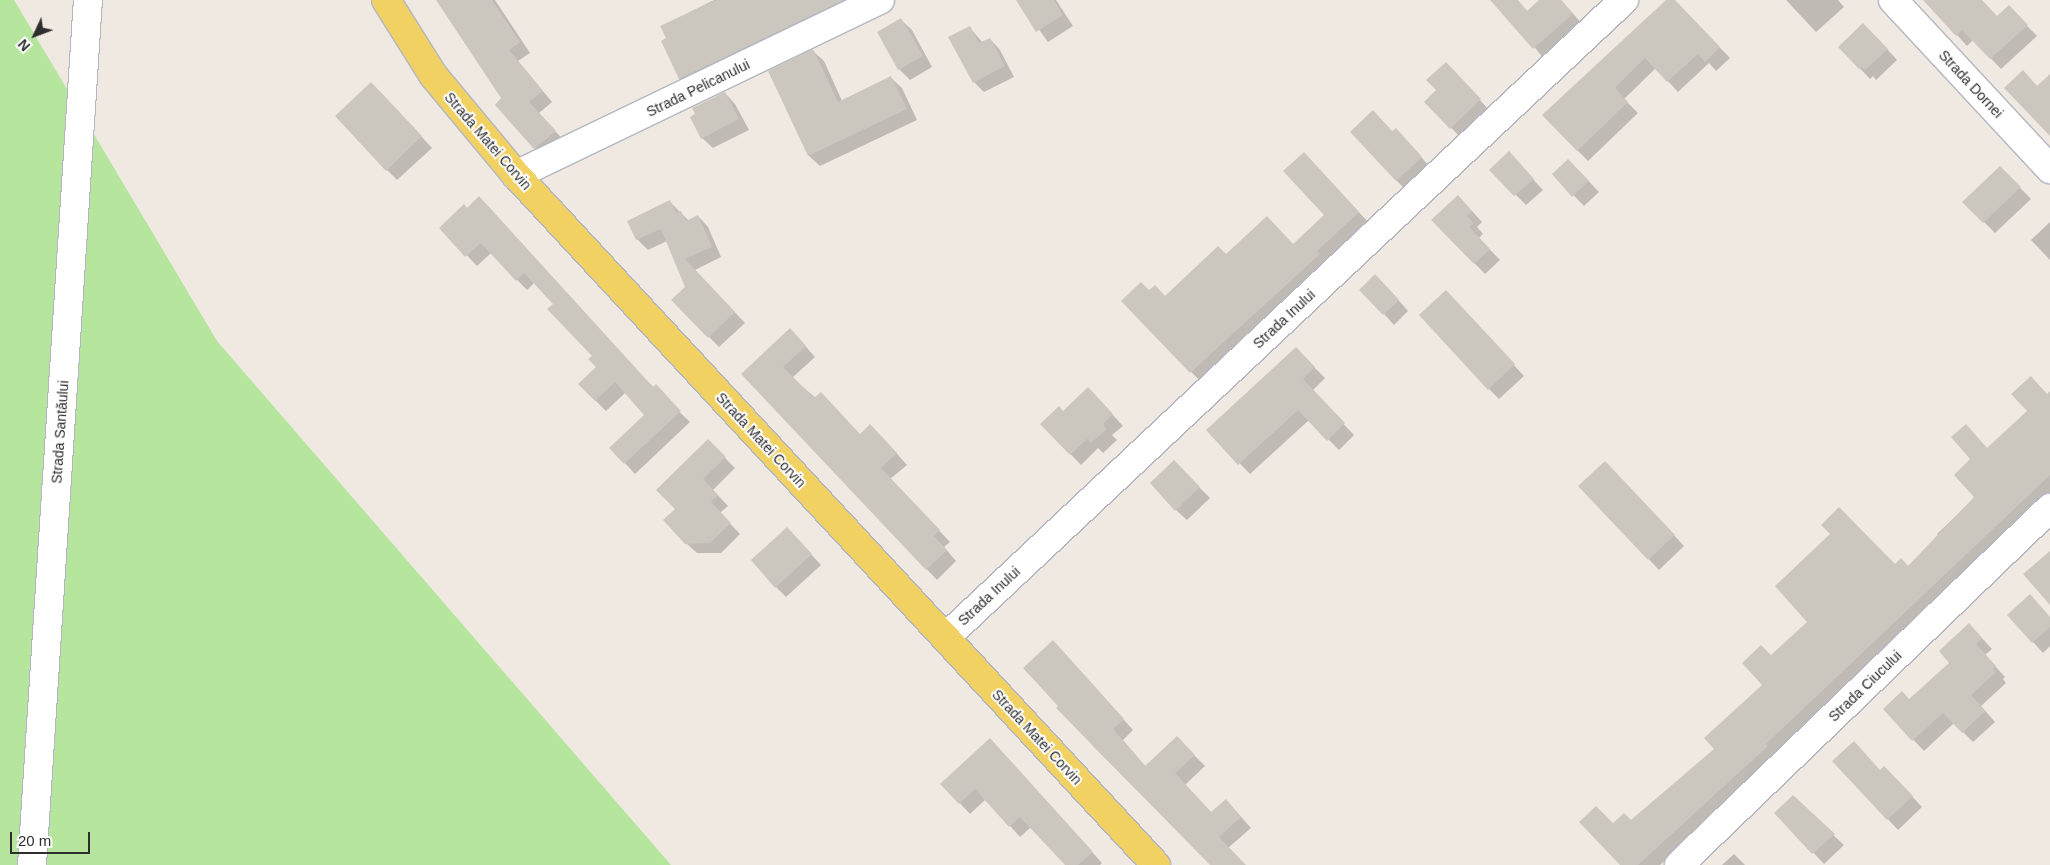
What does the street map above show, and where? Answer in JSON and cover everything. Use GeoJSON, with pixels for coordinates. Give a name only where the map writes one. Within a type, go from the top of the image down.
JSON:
{"type":"FeatureCollection","features":[{"type":"Feature","properties":{"kind":"main road","name":"Strada Matei Corvin"},"geometry":{"type":"LineString","coordinates":[[386,0],[433,75],[516,175],[1156,865]]}},
{"type":"Feature","properties":{"kind":"street","name":"Strada Santăului"},"geometry":{"type":"LineString","coordinates":[[32,865],[88,0]]}},
{"type":"Feature","properties":{"kind":"street","name":"Strada Pelicanului"},"geometry":{"type":"LineString","coordinates":[[516,175],[880,0]]}},
{"type":"Feature","properties":{"kind":"street","name":"Strada Inului"},"geometry":{"type":"LineString","coordinates":[[945,638],[1624,0]]}},
{"type":"Feature","properties":{"kind":"street","name":"Strada Dornei"},"geometry":{"type":"LineString","coordinates":[[1893,0],[2050,169]]}},
{"type":"Feature","properties":{"kind":"street","name":"Strada Ciucului"},"geometry":{"type":"LineString","coordinates":[[1679,865],[2050,508]]}},
{"type":"Feature","properties":{"kind":"green space"},"geometry":{"type":"Polygon","coordinates":[[[0,0],[14,0],[217,341],[671,865],[0,865],[0,0]]]}},
{"type":"Feature","properties":{"kind":"building"},"geometry":{"type":"Polygon","coordinates":[[[436,0],[492,0],[520,42],[509,50],[543,91],[529,102],[556,131],[534,149],[495,105],[501,98],[436,0]]]}},
{"type":"Feature","properties":{"kind":"building"},"geometry":{"type":"Polygon","coordinates":[[[716,0],[844,0],[679,79],[661,41],[666,38],[660,26],[716,0]]]}},
{"type":"Feature","properties":{"kind":"building"},"geometry":{"type":"Polygon","coordinates":[[[1016,0],[1054,0],[1063,15],[1036,32],[1016,0]]]}},
{"type":"Feature","properties":{"kind":"building"},"geometry":{"type":"Polygon","coordinates":[[[1490,0],[1518,0],[1527,11],[1539,0],[1561,0],[1573,14],[1533,49],[1490,0]]]}},
{"type":"Feature","properties":{"kind":"building"},"geometry":{"type":"Polygon","coordinates":[[[1666,0],[1675,0],[1720,47],[1705,62],[1698,54],[1667,82],[1645,58],[1615,88],[1628,102],[1577,151],[1542,115],[1666,0]]]}},
{"type":"Feature","properties":{"kind":"building"},"geometry":{"type":"Polygon","coordinates":[[[1923,0],[1982,0],[1997,16],[2009,5],[2028,25],[1990,59],[1962,30],[1956,36],[1923,0]]]}},
{"type":"Feature","properties":{"kind":"building"},"geometry":{"type":"Polygon","coordinates":[[[901,18],[923,56],[898,70],[877,32],[901,18]]]}},
{"type":"Feature","properties":{"kind":"building"},"geometry":{"type":"Polygon","coordinates":[[[1863,23],[1888,49],[1865,70],[1862,67],[1859,69],[1838,47],[1863,23]]]}},
{"type":"Feature","properties":{"kind":"building"},"geometry":{"type":"Polygon","coordinates":[[[970,26],[979,43],[990,38],[1005,66],[973,83],[948,37],[970,26]]]}},
{"type":"Feature","properties":{"kind":"building"},"geometry":{"type":"Polygon","coordinates":[[[813,49],[838,102],[891,76],[907,109],[808,156],[768,71],[813,49]]]}},
{"type":"Feature","properties":{"kind":"building"},"geometry":{"type":"Polygon","coordinates":[[[1446,62],[1481,99],[1450,129],[1424,102],[1436,90],[1426,80],[1446,62]]]}},
{"type":"Feature","properties":{"kind":"building"},"geometry":{"type":"Polygon","coordinates":[[[2023,70],[2037,86],[2050,74],[2050,136],[2004,88],[2023,70]]]}},
{"type":"Feature","properties":{"kind":"building"},"geometry":{"type":"Polygon","coordinates":[[[371,82],[422,136],[386,171],[335,116],[371,82]]]}},
{"type":"Feature","properties":{"kind":"building"},"geometry":{"type":"Polygon","coordinates":[[[725,92],[739,119],[701,139],[690,117],[695,114],[692,108],[725,92]]]}},
{"type":"Feature","properties":{"kind":"building"},"geometry":{"type":"Polygon","coordinates":[[[1373,110],[1392,131],[1396,128],[1422,157],[1396,181],[1350,132],[1373,110]]]}},
{"type":"Feature","properties":{"kind":"building"},"geometry":{"type":"Polygon","coordinates":[[[1509,151],[1534,179],[1514,196],[1489,170],[1509,151]]]}},
{"type":"Feature","properties":{"kind":"building"},"geometry":{"type":"Polygon","coordinates":[[[1304,152],[1359,212],[1317,251],[1320,254],[1190,373],[1121,301],[1141,282],[1149,290],[1155,285],[1165,296],[1218,246],[1226,254],[1267,216],[1293,244],[1324,215],[1283,171],[1304,152]]]}},
{"type":"Feature","properties":{"kind":"building"},"geometry":{"type":"Polygon","coordinates":[[[1568,159],[1589,181],[1572,197],[1552,174],[1568,159]]]}},
{"type":"Feature","properties":{"kind":"building"},"geometry":{"type":"Polygon","coordinates":[[[2000,166],[2021,187],[1983,223],[1962,202],[2000,166]]]}},
{"type":"Feature","properties":{"kind":"building"},"geometry":{"type":"Polygon","coordinates":[[[1458,195],[1472,211],[1467,216],[1474,223],[1469,227],[1490,249],[1474,264],[1431,220],[1458,195]]]}},
{"type":"Feature","properties":{"kind":"building"},"geometry":{"type":"Polygon","coordinates":[[[479,196],[653,387],[656,384],[681,411],[624,464],[609,448],[644,415],[615,382],[595,401],[578,384],[596,367],[588,359],[592,356],[547,309],[553,304],[524,273],[516,281],[481,243],[465,257],[439,228],[464,204],[467,208],[479,196]]]}},
{"type":"Feature","properties":{"kind":"building"},"geometry":{"type":"Polygon","coordinates":[[[670,200],[676,213],[681,211],[686,221],[698,215],[712,247],[685,259],[735,312],[708,338],[671,300],[685,287],[661,229],[636,240],[627,221],[670,200]]]}},
{"type":"Feature","properties":{"kind":"building"},"geometry":{"type":"Polygon","coordinates":[[[1375,274],[1399,300],[1383,315],[1359,290],[1375,274]]]}},
{"type":"Feature","properties":{"kind":"building"},"geometry":{"type":"Polygon","coordinates":[[[1446,290],[1515,364],[1488,390],[1419,315],[1446,290]]]}},
{"type":"Feature","properties":{"kind":"building"},"geometry":{"type":"Polygon","coordinates":[[[790,328],[806,346],[783,367],[814,398],[821,392],[860,434],[870,424],[897,453],[881,468],[940,530],[934,536],[947,550],[926,570],[741,374],[790,328]]]}},
{"type":"Feature","properties":{"kind":"building"},"geometry":{"type":"Polygon","coordinates":[[[1296,347],[1315,367],[1303,379],[1345,423],[1327,441],[1298,410],[1238,465],[1206,430],[1296,347]]]}},
{"type":"Feature","properties":{"kind":"building"},"geometry":{"type":"Polygon","coordinates":[[[2031,376],[2047,394],[2050,391],[2050,475],[1766,744],[1768,746],[1638,865],[1620,865],[1579,822],[1596,806],[1613,823],[1624,813],[1631,820],[1714,749],[1704,738],[1762,685],[1742,663],[1761,645],[1771,655],[1807,622],[1775,586],[1830,534],[1821,525],[1839,507],[1895,564],[1901,558],[1908,566],[1974,497],[1954,475],[1970,459],[1951,437],[1966,424],[1987,448],[2027,411],[2011,394],[2031,376]]]}},
{"type":"Feature","properties":{"kind":"building"},"geometry":{"type":"Polygon","coordinates":[[[1088,387],[1113,414],[1103,424],[1107,429],[1091,443],[1087,439],[1070,455],[1040,424],[1059,406],[1063,411],[1088,387]]]}},
{"type":"Feature","properties":{"kind":"building"},"geometry":{"type":"Polygon","coordinates":[[[708,439],[726,457],[703,479],[718,495],[711,502],[731,523],[710,543],[685,544],[663,520],[675,509],[656,490],[708,439]]]}},
{"type":"Feature","properties":{"kind":"building"},"geometry":{"type":"Polygon","coordinates":[[[1174,460],[1200,487],[1175,511],[1150,483],[1174,460]]]}},
{"type":"Feature","properties":{"kind":"building"},"geometry":{"type":"Polygon","coordinates":[[[1605,461],[1675,535],[1648,560],[1578,486],[1605,461]]]}},
{"type":"Feature","properties":{"kind":"building"},"geometry":{"type":"Polygon","coordinates":[[[787,527],[812,554],[775,588],[751,560],[787,527]]]}},
{"type":"Feature","properties":{"kind":"building"},"geometry":{"type":"Polygon","coordinates":[[[2050,551],[2050,605],[2023,574],[2050,551]]]}},
{"type":"Feature","properties":{"kind":"building"},"geometry":{"type":"Polygon","coordinates":[[[2030,594],[2050,617],[2050,627],[2032,643],[2007,615],[2030,594]]]}},
{"type":"Feature","properties":{"kind":"building"},"geometry":{"type":"Polygon","coordinates":[[[1969,623],[1982,638],[1976,644],[1996,666],[1993,668],[1996,672],[1971,695],[1985,711],[1962,733],[1943,713],[1912,741],[1883,709],[1902,691],[1909,699],[1949,663],[1939,651],[1969,623]]]}},
{"type":"Feature","properties":{"kind":"building"},"geometry":{"type":"Polygon","coordinates":[[[1053,640],[1124,719],[1113,729],[1145,766],[1177,736],[1195,755],[1175,773],[1211,812],[1226,799],[1241,817],[1219,837],[1246,865],[1210,865],[1056,708],[1058,706],[1023,668],[1053,640]]]}},
{"type":"Feature","properties":{"kind":"building"},"geometry":{"type":"Polygon","coordinates":[[[990,738],[1093,852],[1078,865],[1065,865],[1020,817],[1009,827],[975,789],[959,804],[940,784],[990,738]]]}},
{"type":"Feature","properties":{"kind":"building"},"geometry":{"type":"Polygon","coordinates":[[[1854,741],[1880,770],[1884,766],[1913,796],[1887,820],[1832,761],[1854,741]]]}},
{"type":"Feature","properties":{"kind":"building"},"geometry":{"type":"Polygon","coordinates":[[[1793,795],[1835,834],[1812,854],[1774,813],[1793,795]]]}}]}
